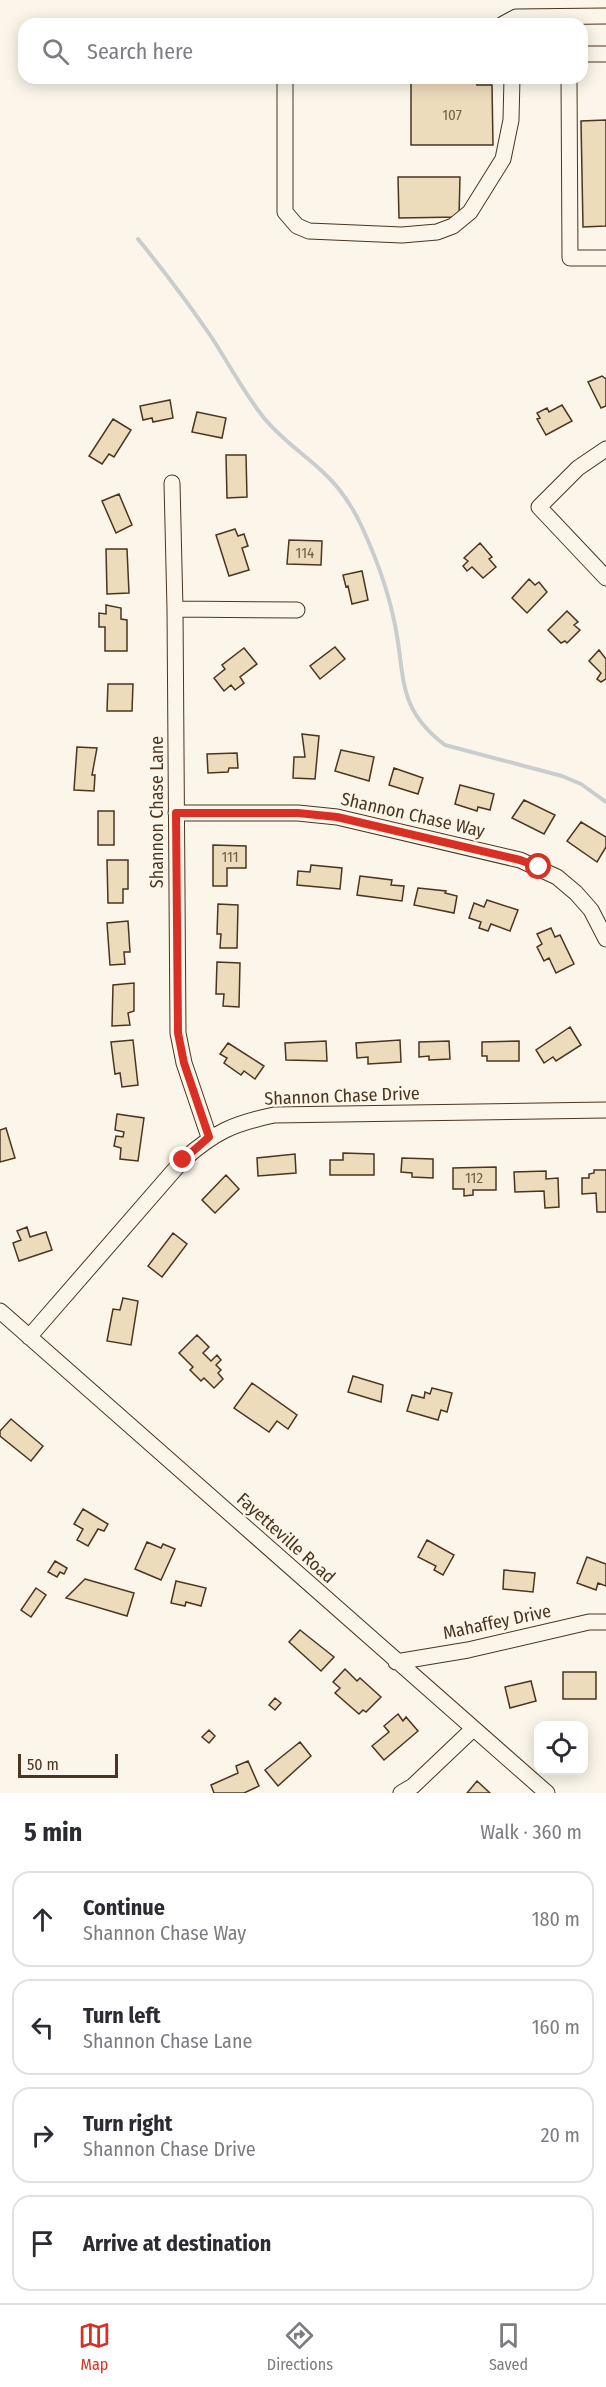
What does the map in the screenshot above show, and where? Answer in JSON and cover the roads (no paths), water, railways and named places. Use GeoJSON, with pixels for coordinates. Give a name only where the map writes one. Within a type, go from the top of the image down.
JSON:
{"type":"FeatureCollection","features":[{"type":"Feature","properties":{"kind":"street"},"geometry":{"type":"LineString","coordinates":[[575,18],[606,16]]}},
{"type":"Feature","properties":{"kind":"street"},"geometry":{"type":"LineString","coordinates":[[588,54],[606,54]]}},
{"type":"Feature","properties":{"kind":"street"},"geometry":{"type":"LineString","coordinates":[[285,84],[285,212],[297,226],[309,231],[402,235],[437,232],[453,226],[470,212],[503,159],[511,120],[512,84]]}},
{"type":"Feature","properties":{"kind":"street"},"geometry":{"type":"LineString","coordinates":[[569,84],[570,258],[606,258]]}},
{"type":"Feature","properties":{"kind":"street"},"geometry":{"type":"LineString","coordinates":[[606,449],[578,468],[539,507],[606,578]]}},
{"type":"Feature","properties":{"kind":"street","name":"Shannon Chase Lane"},"geometry":{"type":"LineString","coordinates":[[172,483],[178,1033],[184,1063],[209,1137]]}},
{"type":"Feature","properties":{"kind":"street"},"geometry":{"type":"LineString","coordinates":[[175,609],[297,610]]}},
{"type":"Feature","properties":{"kind":"street","name":"Shannon Chase Way"},"geometry":{"type":"LineString","coordinates":[[176,813],[298,813],[337,817],[520,860],[557,877],[576,892],[591,910],[606,939]]}},
{"type":"Feature","properties":{"kind":"street","name":"Shannon Chase Drive"},"geometry":{"type":"LineString","coordinates":[[29,1337],[183,1160],[209,1137],[240,1122],[274,1115],[606,1110]]}},
{"type":"Feature","properties":{"kind":"street","name":"Fayetteville Road"},"geometry":{"type":"LineString","coordinates":[[0,1313],[547,1793]]}},
{"type":"Feature","properties":{"kind":"street","name":"Mahaffey Drive"},"geometry":{"type":"LineString","coordinates":[[396,1662],[468,1650],[589,1622],[606,1622]]}},
{"type":"Feature","properties":{"kind":"street"},"geometry":{"type":"LineString","coordinates":[[401,1793],[412,1786],[473,1729]]}},
{"type":"Feature","properties":{"kind":"waterway"},"geometry":{"type":"LineString","coordinates":[[138,239],[203,325],[264,418],[330,479],[354,511],[371,548],[388,595],[398,639],[405,689],[410,703],[429,731],[445,745],[562,776],[581,784],[606,802]]}}]}
